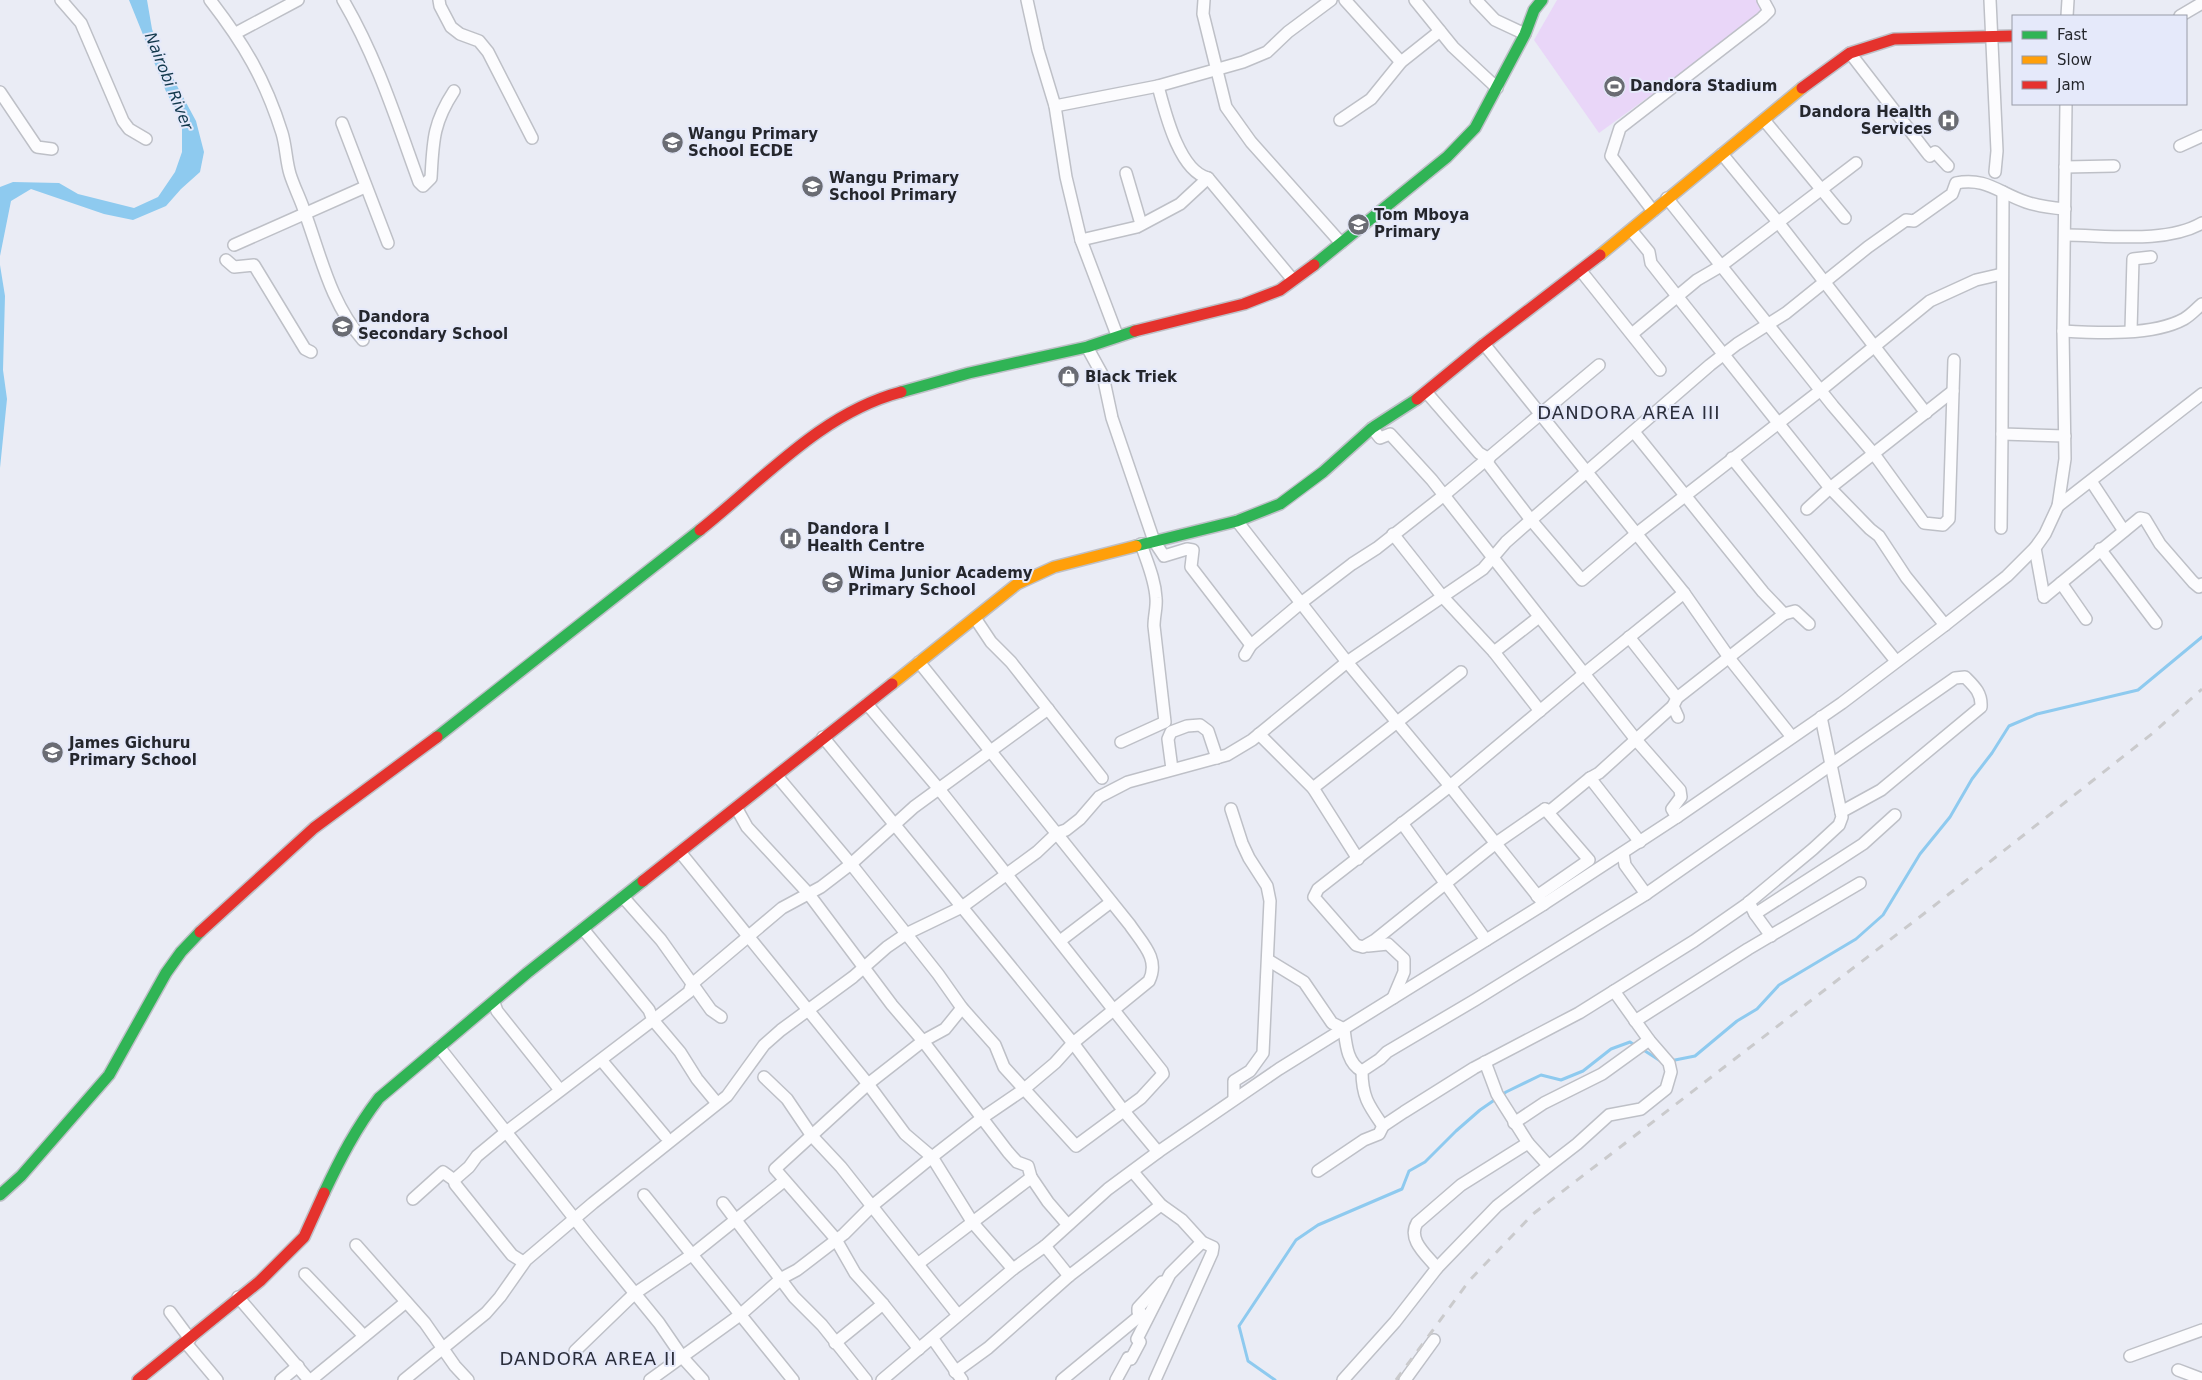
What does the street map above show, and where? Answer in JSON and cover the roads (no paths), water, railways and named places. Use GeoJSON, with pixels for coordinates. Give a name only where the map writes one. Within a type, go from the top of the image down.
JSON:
{"type":"FeatureCollection","features":[{"type":"Feature","properties":{"kind":"street"},"geometry":{"type":"LineString","coordinates":[[61,0],[81,23],[123,121],[129,129],[146,139]]}},
{"type":"Feature","properties":{"kind":"street"},"geometry":{"type":"LineString","coordinates":[[210,0],[236,33],[256,67],[266,89],[282,135],[289,172],[305,212],[322,265],[332,290],[350,324],[363,340]]}},
{"type":"Feature","properties":{"kind":"street"},"geometry":{"type":"LineString","coordinates":[[236,33],[298,0]]}},
{"type":"Feature","properties":{"kind":"street"},"geometry":{"type":"LineString","coordinates":[[343,0],[382,75],[419,182],[423,186],[432,178],[433,138],[441,112],[454,91]]}},
{"type":"Feature","properties":{"kind":"street"},"geometry":{"type":"LineString","coordinates":[[440,0],[440,6],[451,27],[460,34],[479,41],[488,52],[532,138]]}},
{"type":"Feature","properties":{"kind":"street"},"geometry":{"type":"LineString","coordinates":[[1027,0],[1038,50],[1055,106],[1066,177],[1080,240],[1117,335]]}},
{"type":"Feature","properties":{"kind":"street"},"geometry":{"type":"LineString","coordinates":[[1204,0],[1203,14],[1218,67],[1226,106],[1251,142],[1341,244]]}},
{"type":"Feature","properties":{"kind":"street"},"geometry":{"type":"LineString","coordinates":[[1055,106],[1158,86],[1218,67],[1243,62],[1267,52],[1288,32],[1331,0]]}},
{"type":"Feature","properties":{"kind":"street"},"geometry":{"type":"LineString","coordinates":[[1345,0],[1401,62]]}},
{"type":"Feature","properties":{"kind":"street"},"geometry":{"type":"LineString","coordinates":[[1414,0],[1453,47],[1497,88]]}},
{"type":"Feature","properties":{"kind":"street"},"geometry":{"type":"LineString","coordinates":[[1476,0],[1495,20],[1525,34]]}},
{"type":"Feature","properties":{"kind":"street"},"geometry":{"type":"LineString","coordinates":[[0,1195],[21,1176],[104,1082],[176,959],[216,916],[314,828],[409,758],[585,622],[725,510],[784,458],[843,416],[885,396],[969,373],[1087,347],[1117,335],[1244,304],[1280,290],[1341,244],[1447,157],[1475,128],[1520,40],[1525,34],[1534,10],[1542,0]]}},
{"type":"Feature","properties":{"kind":"street"},"geometry":{"type":"LineString","coordinates":[[1653,211],[1611,156],[1620,128],[1766,15],[1769,10],[1763,0]]}},
{"type":"Feature","properties":{"kind":"street"},"geometry":{"type":"LineString","coordinates":[[1990,0],[1997,151],[1995,172]]}},
{"type":"Feature","properties":{"kind":"street"},"geometry":{"type":"LineString","coordinates":[[2068,0],[2068,15]]}},
{"type":"Feature","properties":{"kind":"street"},"geometry":{"type":"LineString","coordinates":[[2182,15],[2202,3]]}},
{"type":"Feature","properties":{"kind":"street"},"geometry":{"type":"LineString","coordinates":[[1340,120],[1371,99],[1401,62],[1440,31]]}},
{"type":"Feature","properties":{"kind":"street"},"geometry":{"type":"LineString","coordinates":[[141,1379],[238,1297],[260,1281],[304,1237],[344,1150],[360,1123],[379,1098],[439,1046],[494,1003],[527,973],[737,809],[823,737],[1017,584],[1035,574],[1141,544],[1237,521],[1280,504],[1323,472],[1372,428],[1427,393],[1484,344],[1581,271],[1800,89],[1850,53],[1894,39],[2012,36]]}},
{"type":"Feature","properties":{"kind":"street"},"geometry":{"type":"LineString","coordinates":[[1850,53],[1928,154],[1930,156],[1935,152],[1948,166]]}},
{"type":"Feature","properties":{"kind":"street"},"geometry":{"type":"LineString","coordinates":[[1158,86],[1176,145],[1200,176],[1208,178],[1293,280]]}},
{"type":"Feature","properties":{"kind":"street"},"geometry":{"type":"LineString","coordinates":[[0,92],[37,147],[52,149]]}},
{"type":"Feature","properties":{"kind":"street"},"geometry":{"type":"LineString","coordinates":[[1540,900],[1623,853],[1677,818],[1821,717],[1946,625],[2007,576],[2035,548],[2045,534],[2058,506],[2062,485],[2065,436],[2063,331],[2066,105]]}},
{"type":"Feature","properties":{"kind":"street"},"geometry":{"type":"LineString","coordinates":[[1764,120],[1845,218]]}},
{"type":"Feature","properties":{"kind":"street"},"geometry":{"type":"LineString","coordinates":[[342,124],[388,244]]}},
{"type":"Feature","properties":{"kind":"street"},"geometry":{"type":"LineString","coordinates":[[2180,146],[2202,136]]}},
{"type":"Feature","properties":{"kind":"street"},"geometry":{"type":"LineString","coordinates":[[1722,154],[1778,222],[1926,413]]}},
{"type":"Feature","properties":{"kind":"street"},"geometry":{"type":"LineString","coordinates":[[1632,334],[1677,296],[1721,266],[1856,163]]}},
{"type":"Feature","properties":{"kind":"street"},"geometry":{"type":"LineString","coordinates":[[2065,167],[2114,166]]}},
{"type":"Feature","properties":{"kind":"street"},"geometry":{"type":"LineString","coordinates":[[1126,173],[1141,224]]}},
{"type":"Feature","properties":{"kind":"street"},"geometry":{"type":"LineString","coordinates":[[1080,240],[1137,227],[1180,204],[1208,178]]}},
{"type":"Feature","properties":{"kind":"street"},"geometry":{"type":"LineString","coordinates":[[404,1380],[486,1313],[500,1297],[526,1260],[728,1096],[764,1045],[865,968],[887,947],[906,934],[962,907],[1037,852],[1056,833],[1066,830],[1080,819],[1099,797],[1113,788],[1172,769],[1217,758],[1240,748],[1347,662],[1442,596],[1465,583],[1493,559],[1506,542],[1724,354],[1826,283],[1868,247],[1906,220],[1914,222],[1952,194],[1956,183],[1970,180],[1995,187],[2026,202],[2064,210]]}},
{"type":"Feature","properties":{"kind":"street"},"geometry":{"type":"LineString","coordinates":[[234,245],[365,186]]}},
{"type":"Feature","properties":{"kind":"street"},"geometry":{"type":"LineString","coordinates":[[2001,528],[2003,192]]}},
{"type":"Feature","properties":{"kind":"street"},"geometry":{"type":"LineString","coordinates":[[1667,198],[1874,454],[1882,468],[1897,484],[1924,523],[1943,525],[1949,519],[1952,459],[1950,423],[1954,360]]}},
{"type":"Feature","properties":{"kind":"street"},"geometry":{"type":"LineString","coordinates":[[2064,235],[2162,236],[2188,231],[2202,223]]}},
{"type":"Feature","properties":{"kind":"street"},"geometry":{"type":"LineString","coordinates":[[1631,230],[1649,252],[1651,263],[1830,488],[1870,530],[1879,536],[1906,577],[1946,625]]}},
{"type":"Feature","properties":{"kind":"street"},"geometry":{"type":"LineString","coordinates":[[2131,330],[2133,259],[2151,257]]}},
{"type":"Feature","properties":{"kind":"street"},"geometry":{"type":"LineString","coordinates":[[226,260],[234,267],[254,265],[305,349],[310,352]]}},
{"type":"Feature","properties":{"kind":"street"},"geometry":{"type":"LineString","coordinates":[[1581,271],[1660,370]]}},
{"type":"Feature","properties":{"kind":"street"},"geometry":{"type":"LineString","coordinates":[[1427,393],[1479,453],[1488,460],[1531,520],[1582,580],[1636,534],[1821,390],[1930,301],[1976,280],[2002,274]]}},
{"type":"Feature","properties":{"kind":"street"},"geometry":{"type":"LineString","coordinates":[[2063,331],[2154,328],[2183,320],[2202,304]]}},
{"type":"Feature","properties":{"kind":"street"},"geometry":{"type":"LineString","coordinates":[[1484,344],[1684,593],[1792,737]]}},
{"type":"Feature","properties":{"kind":"street"},"geometry":{"type":"LineString","coordinates":[[1087,347],[1103,376],[1112,418],[1154,541],[1164,556],[1187,549],[1193,550],[1191,567],[1248,650],[1301,603],[1444,496],[1599,365]]}},
{"type":"Feature","properties":{"kind":"street"},"geometry":{"type":"LineString","coordinates":[[1807,509],[1830,488],[1953,391]]}},
{"type":"Feature","properties":{"kind":"street"},"geometry":{"type":"LineString","coordinates":[[2058,506],[2201,397]]}},
{"type":"Feature","properties":{"kind":"street"},"geometry":{"type":"LineString","coordinates":[[1372,428],[1380,438],[1390,434],[1432,480],[1539,617],[1585,672],[1637,741],[1680,790],[1681,797],[1672,809],[1677,818]]}},
{"type":"Feature","properties":{"kind":"street"},"geometry":{"type":"LineString","coordinates":[[1634,432],[1762,592],[1784,614]]}},
{"type":"Feature","properties":{"kind":"street"},"geometry":{"type":"LineString","coordinates":[[2002,434],[2065,436]]}},
{"type":"Feature","properties":{"kind":"street"},"geometry":{"type":"LineString","coordinates":[[1732,458],[1896,661]]}},
{"type":"Feature","properties":{"kind":"street"},"geometry":{"type":"LineString","coordinates":[[2091,481],[2124,531]]}},
{"type":"Feature","properties":{"kind":"street"},"geometry":{"type":"LineString","coordinates":[[2035,548],[2044,597],[2140,518],[2145,519],[2160,544],[2193,582],[2199,586],[2202,584]]}},
{"type":"Feature","properties":{"kind":"street"},"geometry":{"type":"LineString","coordinates":[[1237,521],[1347,662],[1450,786],[1540,900]]}},
{"type":"Feature","properties":{"kind":"street"},"geometry":{"type":"LineString","coordinates":[[1393,534],[1442,596],[1494,652],[1540,711]]}},
{"type":"Feature","properties":{"kind":"street"},"geometry":{"type":"LineString","coordinates":[[1121,742],[1166,722],[1154,620],[1157,601],[1154,583],[1141,544]]}},
{"type":"Feature","properties":{"kind":"street"},"geometry":{"type":"LineString","coordinates":[[2100,549],[2156,623]]}},
{"type":"Feature","properties":{"kind":"street"},"geometry":{"type":"LineString","coordinates":[[2061,583],[2086,619]]}},
{"type":"Feature","properties":{"kind":"street"},"geometry":{"type":"LineString","coordinates":[[1393,998],[1404,972],[1404,960],[1388,944],[1363,947],[1356,945],[1343,932],[1314,895],[1450,786],[1585,672],[1684,593]]}},
{"type":"Feature","properties":{"kind":"street"},"geometry":{"type":"LineString","coordinates":[[1545,809],[1550,811],[1590,778],[1599,773],[1637,741],[1675,702],[1784,614],[1795,612],[1809,624]]}},
{"type":"Feature","properties":{"kind":"street"},"geometry":{"type":"LineString","coordinates":[[1494,652],[1539,617]]}},
{"type":"Feature","properties":{"kind":"street"},"geometry":{"type":"LineString","coordinates":[[974,618],[991,642],[1011,662],[1038,700],[1048,709],[1102,778]]}},
{"type":"Feature","properties":{"kind":"street"},"geometry":{"type":"LineString","coordinates":[[1629,637],[1675,702],[1678,717]]}},
{"type":"Feature","properties":{"kind":"street"},"geometry":{"type":"LineString","coordinates":[[650,1380],[740,1315],[782,1278],[797,1270],[834,1238],[844,1234],[872,1206],[982,1118],[1023,1090],[1055,1063],[1073,1043],[1115,1011],[1149,981],[1153,968],[1150,954],[991,750],[919,662]]}},
{"type":"Feature","properties":{"kind":"street"},"geometry":{"type":"LineString","coordinates":[[1314,788],[1461,672]]}},
{"type":"Feature","properties":{"kind":"street"},"geometry":{"type":"LineString","coordinates":[[1362,1071],[1387,1052],[1646,894],[1955,678],[1965,677],[1978,690],[1982,700],[1981,707],[1881,790],[1841,812]]}},
{"type":"Feature","properties":{"kind":"street"},"geometry":{"type":"LineString","coordinates":[[777,776],[851,864],[962,1008],[995,1045],[1004,1067],[1076,1146],[1141,1098],[1163,1073],[939,788],[867,704]]}},
{"type":"Feature","properties":{"kind":"street"},"geometry":{"type":"LineString","coordinates":[[454,1180],[506,1132],[560,1090],[602,1061],[689,992],[692,984],[782,908],[822,887],[939,788],[1048,709]]}},
{"type":"Feature","properties":{"kind":"street"},"geometry":{"type":"LineString","coordinates":[[1318,1171],[1364,1140],[1378,1134],[1384,1126],[1485,1062],[1579,1013],[1694,941],[1749,902],[1839,825],[1841,812],[1821,717]]}},
{"type":"Feature","properties":{"kind":"street"},"geometry":{"type":"LineString","coordinates":[[1172,769],[1168,739],[1171,732],[1187,726],[1200,725],[1208,732],[1217,758]]}},
{"type":"Feature","properties":{"kind":"street"},"geometry":{"type":"LineString","coordinates":[[1259,734],[1314,788],[1358,859]]}},
{"type":"Feature","properties":{"kind":"street"},"geometry":{"type":"LineString","coordinates":[[823,737],[1073,1043],[1123,1110],[1158,1152]]}},
{"type":"Feature","properties":{"kind":"street"},"geometry":{"type":"LineString","coordinates":[[1590,778],[1640,842]]}},
{"type":"Feature","properties":{"kind":"street"},"geometry":{"type":"LineString","coordinates":[[737,809],[753,835],[808,893],[892,1005],[923,1041],[1017,1162],[1028,1166],[1031,1176],[1048,1202],[1068,1224]]}},
{"type":"Feature","properties":{"kind":"street"},"geometry":{"type":"LineString","coordinates":[[1231,809],[1248,858],[1266,886],[1270,901],[1262,1053],[1250,1071],[1234,1081],[1234,1099]]}},
{"type":"Feature","properties":{"kind":"street"},"geometry":{"type":"LineString","coordinates":[[1363,947],[1446,886],[1496,843],[1545,809]]}},
{"type":"Feature","properties":{"kind":"street"},"geometry":{"type":"LineString","coordinates":[[882,1380],[958,1314],[1013,1269],[1045,1246],[1108,1189],[1158,1152],[1234,1099],[1486,940],[1540,900],[1589,860],[1545,809]]}},
{"type":"Feature","properties":{"kind":"street"},"geometry":{"type":"LineString","coordinates":[[1755,914],[1863,844],[1895,815]]}},
{"type":"Feature","properties":{"kind":"street"},"geometry":{"type":"LineString","coordinates":[[1402,823],[1486,940]]}},
{"type":"Feature","properties":{"kind":"street"},"geometry":{"type":"LineString","coordinates":[[680,852],[868,1084],[906,1134],[932,1157],[974,1223],[1013,1269]]}},
{"type":"Feature","properties":{"kind":"street"},"geometry":{"type":"LineString","coordinates":[[1623,853],[1625,865],[1646,894]]}},
{"type":"Feature","properties":{"kind":"street"},"geometry":{"type":"LineString","coordinates":[[1635,1021],[1860,883]]}},
{"type":"Feature","properties":{"kind":"street"},"geometry":{"type":"LineString","coordinates":[[623,898],[661,940],[711,1010],[721,1016]]}},
{"type":"Feature","properties":{"kind":"street"},"geometry":{"type":"LineString","coordinates":[[1060,941],[1111,902]]}},
{"type":"Feature","properties":{"kind":"street"},"geometry":{"type":"LineString","coordinates":[[1749,902],[1771,936]]}},
{"type":"Feature","properties":{"kind":"street"},"geometry":{"type":"LineString","coordinates":[[583,929],[649,1010],[654,1020],[716,1102]]}},
{"type":"Feature","properties":{"kind":"street"},"geometry":{"type":"LineString","coordinates":[[1268,960],[1304,982],[1332,1023],[1344,1029]]}},
{"type":"Feature","properties":{"kind":"street"},"geometry":{"type":"LineString","coordinates":[[1343,1380],[1395,1322],[1437,1268],[1497,1206],[1609,1116],[1616,1113],[1630,1113],[1641,1109],[1666,1089],[1671,1072],[1669,1064],[1649,1040],[1614,991]]}},
{"type":"Feature","properties":{"kind":"street"},"geometry":{"type":"LineString","coordinates":[[494,1003],[497,1011],[560,1090]]}},
{"type":"Feature","properties":{"kind":"street"},"geometry":{"type":"LineString","coordinates":[[919,1349],[855,1273],[834,1238],[774,1169],[868,1084],[923,1041],[946,1029],[962,1008]]}},
{"type":"Feature","properties":{"kind":"street"},"geometry":{"type":"LineString","coordinates":[[1344,1029],[1347,1052],[1356,1068],[1362,1071]]}},
{"type":"Feature","properties":{"kind":"street"},"geometry":{"type":"LineString","coordinates":[[1514,1123],[1544,1104],[1602,1074],[1649,1040]]}},
{"type":"Feature","properties":{"kind":"street"},"geometry":{"type":"LineString","coordinates":[[439,1046],[575,1220],[659,1323],[683,1358],[703,1380]]}},
{"type":"Feature","properties":{"kind":"street"},"geometry":{"type":"LineString","coordinates":[[602,1061],[665,1136]]}},
{"type":"Feature","properties":{"kind":"street"},"geometry":{"type":"LineString","coordinates":[[1485,1062],[1497,1094],[1514,1123],[1528,1144],[1548,1165]]}},
{"type":"Feature","properties":{"kind":"street"},"geometry":{"type":"LineString","coordinates":[[1362,1071],[1362,1087],[1366,1102],[1384,1126]]}},
{"type":"Feature","properties":{"kind":"street"},"geometry":{"type":"LineString","coordinates":[[764,1077],[787,1099],[812,1136],[841,1166],[958,1314]]}},
{"type":"Feature","properties":{"kind":"street"},"geometry":{"type":"LineString","coordinates":[[1437,1268],[1415,1240],[1413,1231],[1417,1222],[1461,1185],[1528,1144]]}},
{"type":"Feature","properties":{"kind":"street"},"geometry":{"type":"LineString","coordinates":[[412,1199],[443,1172],[454,1180],[455,1184],[512,1255],[520,1260]]}},
{"type":"Feature","properties":{"kind":"street"},"geometry":{"type":"LineString","coordinates":[[1133,1172],[1161,1205],[1182,1220],[1202,1242],[1213,1247],[1212,1253],[1154,1380]]}},
{"type":"Feature","properties":{"kind":"street"},"geometry":{"type":"LineString","coordinates":[[919,1263],[974,1223],[1031,1176]]}},
{"type":"Feature","properties":{"kind":"street"},"geometry":{"type":"LineString","coordinates":[[574,1351],[634,1294],[693,1254],[784,1181]]}},
{"type":"Feature","properties":{"kind":"street"},"geometry":{"type":"LineString","coordinates":[[644,1195],[765,1344],[788,1379]]}},
{"type":"Feature","properties":{"kind":"street"},"geometry":{"type":"LineString","coordinates":[[723,1203],[735,1221],[782,1278],[794,1297],[822,1325],[866,1380]]}},
{"type":"Feature","properties":{"kind":"street"},"geometry":{"type":"LineString","coordinates":[[932,1338],[958,1376],[1069,1276],[1161,1205]]}},
{"type":"Feature","properties":{"kind":"street"},"geometry":{"type":"LineString","coordinates":[[1116,1380],[1128,1358],[1131,1359],[1140,1342],[1137,1338],[1145,1316],[1170,1274],[1202,1242]]}},
{"type":"Feature","properties":{"kind":"street"},"geometry":{"type":"LineString","coordinates":[[356,1245],[406,1302],[454,1366],[468,1380]]}},
{"type":"Feature","properties":{"kind":"street"},"geometry":{"type":"LineString","coordinates":[[1045,1246],[1069,1276]]}},
{"type":"Feature","properties":{"kind":"street"},"geometry":{"type":"LineString","coordinates":[[305,1274],[364,1336]]}},
{"type":"Feature","properties":{"kind":"street"},"geometry":{"type":"LineString","coordinates":[[238,1297],[310,1380],[406,1302]]}},
{"type":"Feature","properties":{"kind":"street"},"geometry":{"type":"LineString","coordinates":[[836,1343],[883,1304]]}},
{"type":"Feature","properties":{"kind":"street"},"geometry":{"type":"LineString","coordinates":[[170,1312],[188,1341],[217,1380]]}},
{"type":"Feature","properties":{"kind":"street"},"geometry":{"type":"LineString","coordinates":[[1062,1380],[1145,1316]]}},
{"type":"Feature","properties":{"kind":"street"},"geometry":{"type":"LineString","coordinates":[[2130,1356],[2202,1330]]}},
{"type":"Feature","properties":{"kind":"street"},"geometry":{"type":"LineString","coordinates":[[1404,1380],[1434,1340]]}},
{"type":"Feature","properties":{"kind":"street"},"geometry":{"type":"LineString","coordinates":[[281,1380],[298,1366]]}},
{"type":"Feature","properties":{"kind":"street"},"geometry":{"type":"LineString","coordinates":[[2178,1370],[2202,1379]]}},
{"type":"Feature","properties":{"kind":"water","name":"Nairobi River"},"geometry":{"type":"Polygon","coordinates":[[[129,0],[147,0],[152,29],[162,58],[196,121],[204,152],[200,172],[166,206],[133,220],[104,214],[31,189],[11,201],[0,256],[0,187],[13,182],[59,183],[78,194],[134,208],[158,197],[175,172],[182,152],[182,119],[167,94],[129,0]]]}},
{"type":"Feature","properties":{"kind":"water"},"geometry":{"type":"Polygon","coordinates":[[[0,265],[5,296],[3,370],[7,399],[0,468],[0,265]]]}},
{"type":"Feature","properties":{"kind":"waterway"},"geometry":{"type":"LineString","coordinates":[[1670,1061],[1695,1056],[1737,1021],[1757,1009],[1779,985],[1856,939],[1883,915],[1920,854],[1950,817],[1972,779],[1992,753],[2009,726],[2037,714],[2138,690],[2202,637]]}},
{"type":"Feature","properties":{"kind":"waterway"},"geometry":{"type":"LineString","coordinates":[[1275,1380],[1248,1361],[1239,1326],[1296,1240],[1318,1225],[1402,1189],[1409,1171],[1425,1162],[1480,1110],[1506,1092],[1541,1075],[1561,1080],[1583,1071],[1611,1049],[1630,1042],[1636,1046]]}},
{"type":"Feature","properties":{"kind":"waterway"},"geometry":{"type":"LineString","coordinates":[[1642,1049],[1662,1062]]}},
{"type":"Feature","properties":{"kind":"railway"},"geometry":{"type":"LineString","coordinates":[[1396,1380],[1469,1281],[1533,1214],[1930,909],[2153,733],[2202,689]]}},
{"type":"Feature","properties":{"kind":"place","name":"Dandora Stadium"},"geometry":{"type":"Point","coordinates":[1614,86]}},
{"type":"Feature","properties":{"kind":"place","name":"Dandora Health Services"},"geometry":{"type":"Point","coordinates":[1948,121]}},
{"type":"Feature","properties":{"kind":"place","name":"Wangu Primary School ECDE"},"geometry":{"type":"Point","coordinates":[672,143]}},
{"type":"Feature","properties":{"kind":"place","name":"Wangu Primary School Primary"},"geometry":{"type":"Point","coordinates":[813,187]}},
{"type":"Feature","properties":{"kind":"place","name":"Tom Mboya Primary"},"geometry":{"type":"Point","coordinates":[1358,224]}},
{"type":"Feature","properties":{"kind":"place","name":"Dandora Secondary School"},"geometry":{"type":"Point","coordinates":[342,326]}},
{"type":"Feature","properties":{"kind":"place","name":"Black Triek"},"geometry":{"type":"Point","coordinates":[1069,377]}},
{"type":"Feature","properties":{"kind":"place","name":"Dandora I Health Centre"},"geometry":{"type":"Point","coordinates":[791,538]}},
{"type":"Feature","properties":{"kind":"place","name":"Wima Junior Academy Primary School"},"geometry":{"type":"Point","coordinates":[832,582]}},
{"type":"Feature","properties":{"kind":"place","name":"James Gichuru Primary School"},"geometry":{"type":"Point","coordinates":[53,752]}},
{"type":"Feature","properties":{"kind":"district","name":"DANDORA AREA III"},"geometry":{"type":"Point","coordinates":[1629,412]}},
{"type":"Feature","properties":{"kind":"district","name":"DANDORA AREA II"},"geometry":{"type":"Point","coordinates":[588,1358]}}]}
